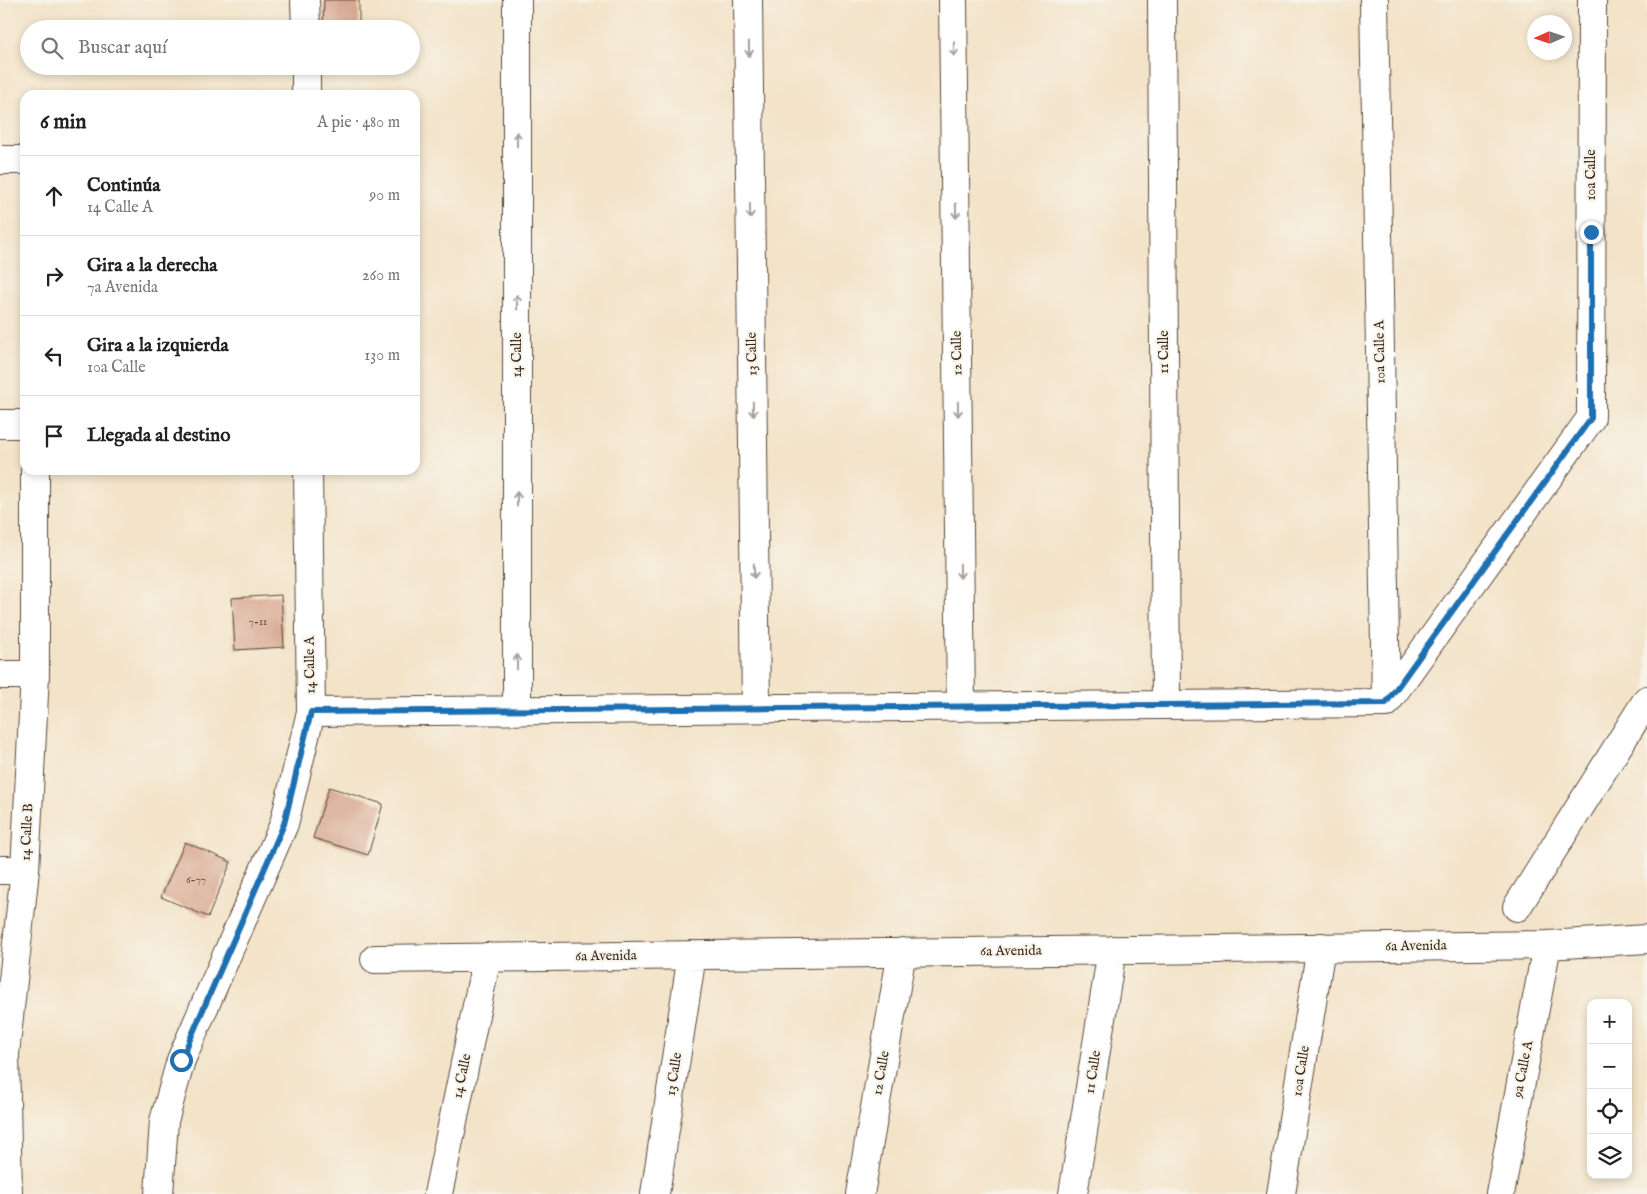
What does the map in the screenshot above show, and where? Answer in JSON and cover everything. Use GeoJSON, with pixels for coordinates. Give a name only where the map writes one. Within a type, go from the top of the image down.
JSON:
{"type":"FeatureCollection","features":[{"type":"Feature","properties":{"kind":"street"},"geometry":{"type":"LineString","coordinates":[[305,0],[306,20]]}},
{"type":"Feature","properties":{"kind":"street","name":"14 Calle"},"geometry":{"type":"LineString","coordinates":[[517,0],[517,710]]}},
{"type":"Feature","properties":{"kind":"street","name":"13 Calle"},"geometry":{"type":"LineString","coordinates":[[748,0],[756,708]]}},
{"type":"Feature","properties":{"kind":"street","name":"12 Calle"},"geometry":{"type":"LineString","coordinates":[[953,0],[961,706]]}},
{"type":"Feature","properties":{"kind":"street","name":"11 Calle"},"geometry":{"type":"LineString","coordinates":[[1162,0],[1166,705]]}},
{"type":"Feature","properties":{"kind":"street","name":"10a Calle A"},"geometry":{"type":"LineString","coordinates":[[1374,0],[1386,703]]}},
{"type":"Feature","properties":{"kind":"street","name":"10a Calle"},"geometry":{"type":"LineString","coordinates":[[1386,703],[1591,418],[1592,0]]}},
{"type":"Feature","properties":{"kind":"street"},"geometry":{"type":"LineString","coordinates":[[306,75],[306,90]]}},
{"type":"Feature","properties":{"kind":"street"},"geometry":{"type":"LineString","coordinates":[[0,160],[20,160]]}},
{"type":"Feature","properties":{"kind":"street"},"geometry":{"type":"LineString","coordinates":[[0,424],[20,424]]}},
{"type":"Feature","properties":{"kind":"street","name":"14 Calle B"},"geometry":{"type":"LineString","coordinates":[[8,1194],[2,1054],[12,870],[35,675],[35,475]]}},
{"type":"Feature","properties":{"kind":"street","name":"14 Calle A"},"geometry":{"type":"LineString","coordinates":[[159,1194],[164,1121],[181,1060],[284,824],[311,712],[308,475]]}},
{"type":"Feature","properties":{"kind":"street"},"geometry":{"type":"LineString","coordinates":[[0,675],[35,675]]}},
{"type":"Feature","properties":{"kind":"street"},"geometry":{"type":"LineString","coordinates":[[1516,907],[1647,700]]}},
{"type":"Feature","properties":{"kind":"street"},"geometry":{"type":"LineString","coordinates":[[311,712],[1386,703]]}},
{"type":"Feature","properties":{"kind":"street","name":"6a Avenida"},"geometry":{"type":"LineString","coordinates":[[375,959],[1547,944],[1647,939]]}},
{"type":"Feature","properties":{"kind":"street","name":"9a Calle A"},"geometry":{"type":"LineString","coordinates":[[1500,1194],[1547,944]]}},
{"type":"Feature","properties":{"kind":"street","name":"10a Calle"},"geometry":{"type":"LineString","coordinates":[[1281,1194],[1321,947]]}},
{"type":"Feature","properties":{"kind":"street","name":"11 Calle"},"geometry":{"type":"LineString","coordinates":[[1073,1194],[1112,950]]}},
{"type":"Feature","properties":{"kind":"street","name":"12 Calle"},"geometry":{"type":"LineString","coordinates":[[860,1194],[902,952]]}},
{"type":"Feature","properties":{"kind":"street","name":"13 Calle"},"geometry":{"type":"LineString","coordinates":[[655,1194],[692,955]]}},
{"type":"Feature","properties":{"kind":"street","name":"14 Calle"},"geometry":{"type":"LineString","coordinates":[[438,1194],[488,958]]}},
{"type":"Feature","properties":{"kind":"building"},"geometry":{"type":"Polygon","coordinates":[[[324,0],[359,0],[359,20],[323,20],[324,0]]]}},
{"type":"Feature","properties":{"kind":"building"},"geometry":{"type":"Polygon","coordinates":[[[281,595],[284,647],[235,650],[232,598],[281,595]]]}},
{"type":"Feature","properties":{"kind":"building"},"geometry":{"type":"Polygon","coordinates":[[[329,787],[383,804],[368,855],[313,838],[329,787]]]}},
{"type":"Feature","properties":{"kind":"building"},"geometry":{"type":"Polygon","coordinates":[[[185,842],[231,862],[208,917],[161,897],[185,842]]]}},
{"type":"Feature","properties":{"kind":"route"},"geometry":{"type":"LineString","coordinates":[[181,1060],[284,824],[311,712],[1386,703],[1591,418],[1591,232]]}}]}
